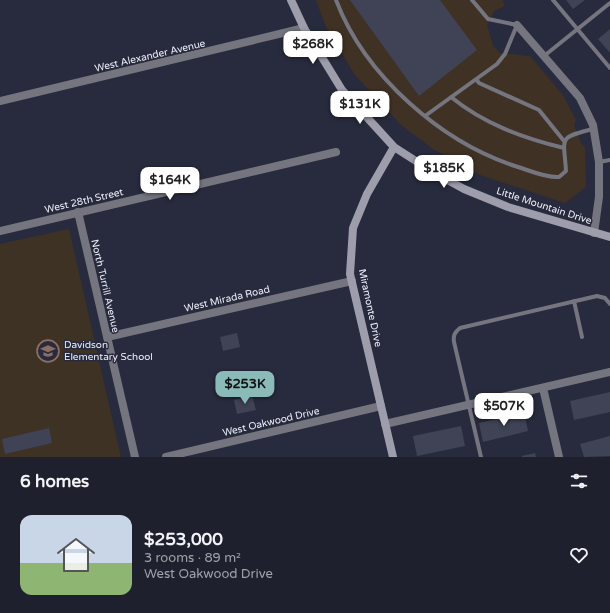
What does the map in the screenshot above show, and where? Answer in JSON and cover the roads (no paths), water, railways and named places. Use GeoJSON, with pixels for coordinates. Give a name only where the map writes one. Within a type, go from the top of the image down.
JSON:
{"type":"FeatureCollection","features":[{"type":"Feature","properties":{"kind":"main road","name":"Little Mountain Drive"},"geometry":{"type":"LineString","coordinates":[[291,0],[304,28],[326,67],[342,90],[394,147],[433,172],[464,189],[515,209],[610,237]]}},
{"type":"Feature","properties":{"kind":"main road","name":"Miramonte Drive"},"geometry":{"type":"LineString","coordinates":[[393,457],[350,274],[353,228],[367,194],[394,147]]}},
{"type":"Feature","properties":{"kind":"street","name":"Little Mountain Drive"},"geometry":{"type":"LineString","coordinates":[[516,24],[580,98],[593,129],[599,162],[599,196],[594,233]]}},
{"type":"Feature","properties":{"kind":"street","name":"West Alexander Avenue"},"geometry":{"type":"LineString","coordinates":[[0,101],[304,28]]}},
{"type":"Feature","properties":{"kind":"street","name":"West 28th Street"},"geometry":{"type":"LineString","coordinates":[[0,230],[336,152]]}},
{"type":"Feature","properties":{"kind":"street","name":"North Turrill Avenue"},"geometry":{"type":"LineString","coordinates":[[78,212],[135,457]]}},
{"type":"Feature","properties":{"kind":"street","name":"West Mirada Road"},"geometry":{"type":"LineString","coordinates":[[107,337],[352,281]]}},
{"type":"Feature","properties":{"kind":"street"},"geometry":{"type":"LineString","coordinates":[[385,424],[610,372]]}},
{"type":"Feature","properties":{"kind":"street"},"geometry":{"type":"LineString","coordinates":[[543,388],[559,457]]}},
{"type":"Feature","properties":{"kind":"street","name":"West Oakwood Drive"},"geometry":{"type":"LineString","coordinates":[[166,457],[381,406]]}},
{"type":"Feature","properties":{"kind":"lane"},"geometry":{"type":"LineString","coordinates":[[336,0],[350,30],[366,54],[391,85],[426,116],[451,135],[475,149],[507,163],[555,177],[559,177],[566,171],[564,141],[539,110],[479,83],[476,79]]}},
{"type":"Feature","properties":{"kind":"lane"},"geometry":{"type":"LineString","coordinates":[[426,116],[502,59],[516,24],[488,19],[472,0]]}},
{"type":"Feature","properties":{"kind":"lane"},"geometry":{"type":"LineString","coordinates":[[553,0],[610,68]]}},
{"type":"Feature","properties":{"kind":"lane"},"geometry":{"type":"LineString","coordinates":[[544,56],[610,4]]}},
{"type":"Feature","properties":{"kind":"lane"},"geometry":{"type":"LineString","coordinates":[[451,97],[465,109],[512,133],[564,148]]}},
{"type":"Feature","properties":{"kind":"lane"},"geometry":{"type":"LineString","coordinates":[[564,141],[569,136],[593,129]]}},
{"type":"Feature","properties":{"kind":"lane"},"geometry":{"type":"LineString","coordinates":[[599,162],[610,160]]}},
{"type":"Feature","properties":{"kind":"lane"},"geometry":{"type":"LineString","coordinates":[[480,457],[454,342],[454,333],[460,328],[597,296],[605,298],[610,304]]}},
{"type":"Feature","properties":{"kind":"lane"},"geometry":{"type":"LineString","coordinates":[[574,302],[582,338]]}},
{"type":"Feature","properties":{"kind":"place","name":"Davidson Elementary School"},"geometry":{"type":"Point","coordinates":[48,351]}}]}
